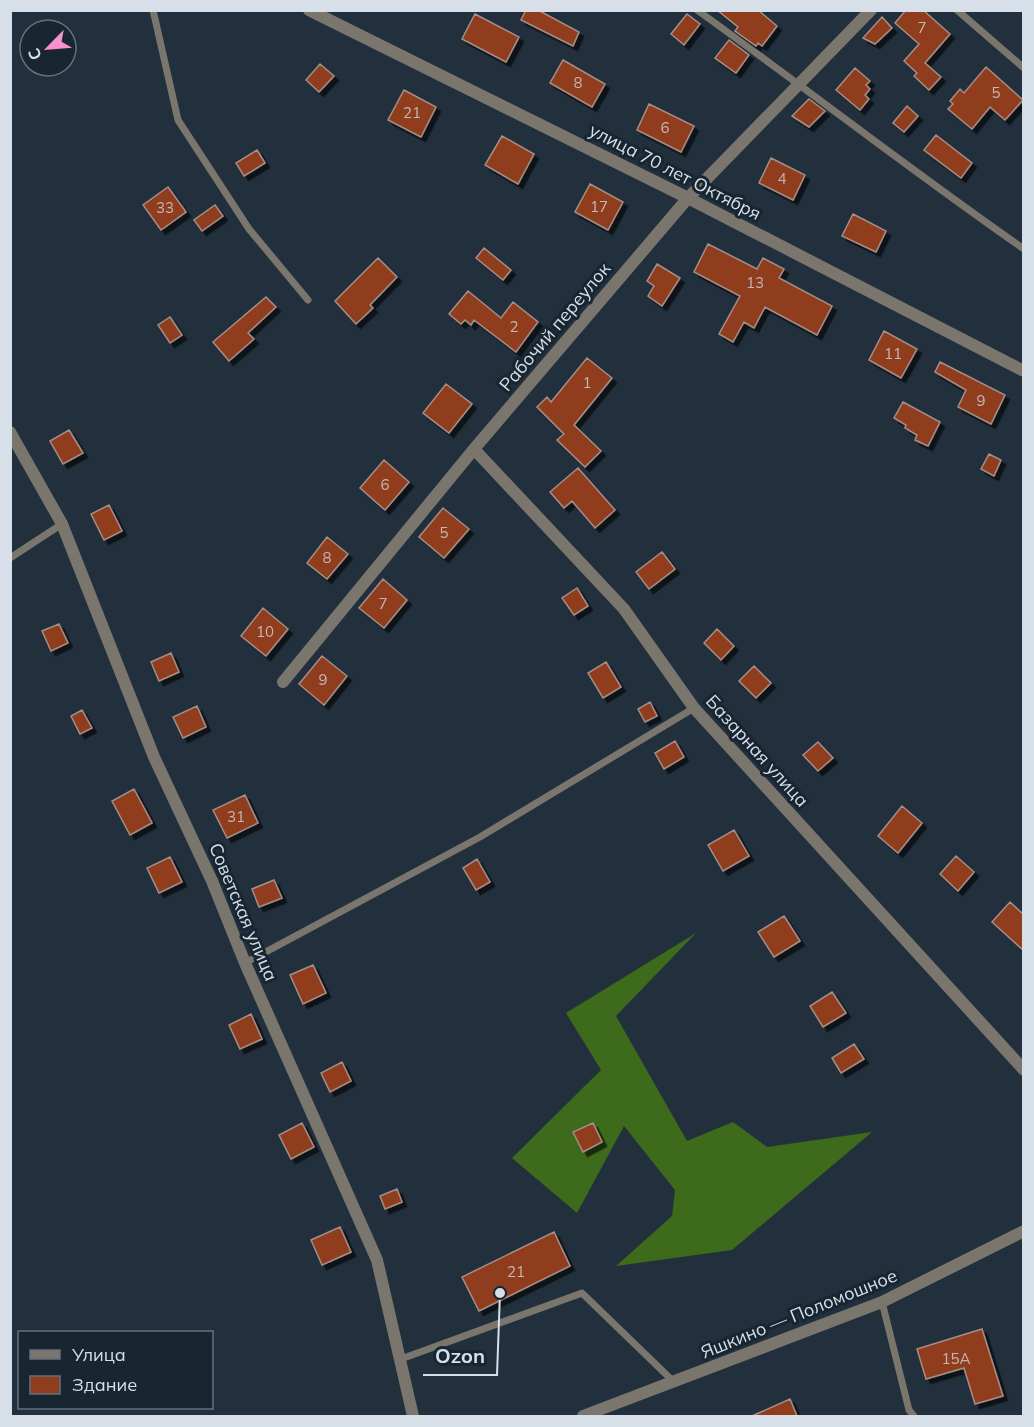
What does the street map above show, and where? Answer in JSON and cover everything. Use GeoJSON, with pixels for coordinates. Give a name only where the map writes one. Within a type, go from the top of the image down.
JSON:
{"type":"FeatureCollection","features":[{"type":"Feature","properties":{"kind":"street","name":"улица 70 лет Октября"},"geometry":{"type":"LineString","coordinates":[[309,10],[688,198],[1023,371]]}},
{"type":"Feature","properties":{"kind":"street","name":"Рабочий переулок"},"geometry":{"type":"LineString","coordinates":[[283,682],[474,449],[688,198],[871,10]]}},
{"type":"Feature","properties":{"kind":"street","name":"Советская улица"},"geometry":{"type":"LineString","coordinates":[[10,432],[62,524],[154,757],[212,881],[245,963],[378,1260],[413,1416]]}},
{"type":"Feature","properties":{"kind":"street","name":"Базарная улица"},"geometry":{"type":"LineString","coordinates":[[474,449],[624,609],[694,708],[1023,1070]]}},
{"type":"Feature","properties":{"kind":"street","name":"Яшкино — Поломошное"},"geometry":{"type":"LineString","coordinates":[[583,1416],[675,1383],[882,1302],[1023,1232]]}},
{"type":"Feature","properties":{"kind":"lane"},"geometry":{"type":"LineString","coordinates":[[153,10],[178,120],[249,229],[308,300]]}},
{"type":"Feature","properties":{"kind":"lane"},"geometry":{"type":"LineString","coordinates":[[697,10],[799,84],[891,156],[1023,249]]}},
{"type":"Feature","properties":{"kind":"lane"},"geometry":{"type":"LineString","coordinates":[[957,10],[1023,68]]}},
{"type":"Feature","properties":{"kind":"lane"},"geometry":{"type":"LineString","coordinates":[[10,558],[62,524]]}},
{"type":"Feature","properties":{"kind":"lane"},"geometry":{"type":"LineString","coordinates":[[245,963],[480,837],[694,708]]}},
{"type":"Feature","properties":{"kind":"lane"},"geometry":{"type":"LineString","coordinates":[[401,1359],[582,1293],[675,1383]]}},
{"type":"Feature","properties":{"kind":"lane"},"geometry":{"type":"LineString","coordinates":[[882,1302],[909,1410],[914,1416]]}},
{"type":"Feature","properties":{"kind":"green space"},"geometry":{"type":"Polygon","coordinates":[[[696,933],[616,1016],[687,1141],[733,1122],[767,1147],[872,1132],[732,1250],[616,1266],[672,1216],[675,1190],[624,1126],[577,1213],[512,1158],[601,1070],[566,1013],[696,933]]]}},
{"type":"Feature","properties":{"kind":"building"},"geometry":{"type":"Polygon","coordinates":[[[526,10],[538,10],[579,32],[573,46],[521,20],[526,10]]]}},
{"type":"Feature","properties":{"kind":"building"},"geometry":{"type":"Polygon","coordinates":[[[717,10],[758,10],[777,26],[762,46],[758,43],[756,46],[735,31],[738,27],[717,10]]]}},
{"type":"Feature","properties":{"kind":"building"},"geometry":{"type":"Polygon","coordinates":[[[906,10],[923,10],[950,34],[925,63],[941,77],[929,90],[914,76],[917,73],[904,61],[919,44],[895,23],[906,10]]]}},
{"type":"Feature","properties":{"kind":"building"},"geometry":{"type":"Polygon","coordinates":[[[475,14],[519,37],[506,62],[462,39],[475,14]]]}},
{"type":"Feature","properties":{"kind":"building"},"geometry":{"type":"Polygon","coordinates":[[[687,14],[700,24],[684,45],[671,34],[687,14]]]}},
{"type":"Feature","properties":{"kind":"building"},"geometry":{"type":"Polygon","coordinates":[[[882,17],[892,28],[875,44],[863,38],[882,17]]]}},
{"type":"Feature","properties":{"kind":"building"},"geometry":{"type":"Polygon","coordinates":[[[729,40],[749,55],[736,73],[715,58],[729,40]]]}},
{"type":"Feature","properties":{"kind":"building"},"geometry":{"type":"Polygon","coordinates":[[[563,60],[605,84],[592,107],[550,83],[563,60]]]}},
{"type":"Feature","properties":{"kind":"building"},"geometry":{"type":"Polygon","coordinates":[[[320,64],[334,76],[319,92],[306,80],[320,64]]]}},
{"type":"Feature","properties":{"kind":"building"},"geometry":{"type":"Polygon","coordinates":[[[986,67],[1023,100],[1005,120],[990,107],[972,129],[948,109],[953,104],[950,101],[960,89],[964,93],[986,67]]]}},
{"type":"Feature","properties":{"kind":"building"},"geometry":{"type":"Polygon","coordinates":[[[855,68],[870,81],[866,85],[870,89],[865,95],[869,99],[860,110],[836,90],[855,68]]]}},
{"type":"Feature","properties":{"kind":"building"},"geometry":{"type":"Polygon","coordinates":[[[404,90],[436,107],[421,137],[388,120],[404,90]]]}},
{"type":"Feature","properties":{"kind":"building"},"geometry":{"type":"Polygon","coordinates":[[[809,99],[825,111],[809,127],[792,116],[809,99]]]}},
{"type":"Feature","properties":{"kind":"building"},"geometry":{"type":"Polygon","coordinates":[[[649,104],[694,126],[681,152],[637,130],[649,104]]]}},
{"type":"Feature","properties":{"kind":"building"},"geometry":{"type":"Polygon","coordinates":[[[907,106],[918,116],[904,132],[893,123],[907,106]]]}},
{"type":"Feature","properties":{"kind":"building"},"geometry":{"type":"Polygon","coordinates":[[[936,135],[972,163],[961,178],[924,150],[936,135]]]}},
{"type":"Feature","properties":{"kind":"building"},"geometry":{"type":"Polygon","coordinates":[[[502,136],[534,154],[518,184],[485,165],[502,136]]]}},
{"type":"Feature","properties":{"kind":"building"},"geometry":{"type":"Polygon","coordinates":[[[257,150],[265,163],[244,176],[236,163],[257,150]]]}},
{"type":"Feature","properties":{"kind":"building"},"geometry":{"type":"Polygon","coordinates":[[[771,158],[805,175],[793,200],[759,183],[771,158]]]}},
{"type":"Feature","properties":{"kind":"building"},"geometry":{"type":"Polygon","coordinates":[[[590,184],[623,202],[608,230],[575,212],[590,184]]]}},
{"type":"Feature","properties":{"kind":"building"},"geometry":{"type":"Polygon","coordinates":[[[168,187],[186,212],[161,230],[143,205],[168,187]]]}},
{"type":"Feature","properties":{"kind":"building"},"geometry":{"type":"Polygon","coordinates":[[[215,205],[223,216],[202,231],[194,220],[215,205]]]}},
{"type":"Feature","properties":{"kind":"building"},"geometry":{"type":"Polygon","coordinates":[[[853,214],[886,231],[876,252],[842,236],[853,214]]]}},
{"type":"Feature","properties":{"kind":"building"},"geometry":{"type":"Polygon","coordinates":[[[708,244],[757,269],[763,258],[784,269],[779,278],[832,306],[817,335],[765,307],[754,328],[744,322],[733,342],[719,334],[740,296],[694,272],[708,244]]]}},
{"type":"Feature","properties":{"kind":"building"},"geometry":{"type":"Polygon","coordinates":[[[484,248],[511,270],[503,280],[476,258],[484,248]]]}},
{"type":"Feature","properties":{"kind":"building"},"geometry":{"type":"Polygon","coordinates":[[[378,258],[397,277],[370,305],[373,308],[356,324],[335,301],[378,258]]]}},
{"type":"Feature","properties":{"kind":"building"},"geometry":{"type":"Polygon","coordinates":[[[657,264],[680,278],[662,306],[648,296],[654,286],[647,281],[657,264]]]}},
{"type":"Feature","properties":{"kind":"building"},"geometry":{"type":"Polygon","coordinates":[[[468,291],[501,318],[513,302],[538,322],[516,352],[474,320],[471,325],[465,320],[461,324],[449,314],[468,291]]]}},
{"type":"Feature","properties":{"kind":"building"},"geometry":{"type":"Polygon","coordinates":[[[266,297],[276,307],[248,333],[254,339],[229,361],[213,342],[266,297]]]}},
{"type":"Feature","properties":{"kind":"building"},"geometry":{"type":"Polygon","coordinates":[[[170,317],[182,335],[170,343],[158,325],[170,317]]]}},
{"type":"Feature","properties":{"kind":"building"},"geometry":{"type":"Polygon","coordinates":[[[884,331],[917,349],[901,378],[869,360],[884,331]]]}},
{"type":"Feature","properties":{"kind":"building"},"geometry":{"type":"Polygon","coordinates":[[[587,358],[612,378],[574,425],[601,451],[585,467],[557,440],[564,434],[537,407],[547,397],[551,402],[587,358]]]}},
{"type":"Feature","properties":{"kind":"building"},"geometry":{"type":"Polygon","coordinates":[[[940,362],[1005,395],[991,424],[958,407],[966,390],[935,372],[940,362]]]}},
{"type":"Feature","properties":{"kind":"building"},"geometry":{"type":"Polygon","coordinates":[[[446,384],[472,404],[449,433],[423,413],[446,384]]]}},
{"type":"Feature","properties":{"kind":"building"},"geometry":{"type":"Polygon","coordinates":[[[903,402],[940,422],[928,446],[915,440],[917,435],[894,418],[903,402]]]}},
{"type":"Feature","properties":{"kind":"building"},"geometry":{"type":"Polygon","coordinates":[[[69,430],[83,453],[63,464],[50,441],[69,430]]]}},
{"type":"Feature","properties":{"kind":"building"},"geometry":{"type":"Polygon","coordinates":[[[989,454],[1001,460],[994,476],[981,469],[989,454]]]}},
{"type":"Feature","properties":{"kind":"building"},"geometry":{"type":"Polygon","coordinates":[[[384,460],[409,482],[385,510],[360,488],[384,460]]]}},
{"type":"Feature","properties":{"kind":"building"},"geometry":{"type":"Polygon","coordinates":[[[578,468],[615,510],[595,528],[572,501],[564,508],[550,492],[578,468]]]}},
{"type":"Feature","properties":{"kind":"building"},"geometry":{"type":"Polygon","coordinates":[[[109,505],[122,531],[104,540],[91,514],[109,505]]]}},
{"type":"Feature","properties":{"kind":"building"},"geometry":{"type":"Polygon","coordinates":[[[443,508],[469,529],[444,558],[419,537],[443,508]]]}},
{"type":"Feature","properties":{"kind":"building"},"geometry":{"type":"Polygon","coordinates":[[[327,537],[348,554],[327,579],[307,563],[327,537]]]}},
{"type":"Feature","properties":{"kind":"building"},"geometry":{"type":"Polygon","coordinates":[[[662,552],[675,569],[649,589],[636,572],[662,552]]]}},
{"type":"Feature","properties":{"kind":"building"},"geometry":{"type":"Polygon","coordinates":[[[383,579],[407,600],[384,628],[359,608],[383,579]]]}},
{"type":"Feature","properties":{"kind":"building"},"geometry":{"type":"Polygon","coordinates":[[[577,588],[588,606],[574,615],[562,598],[577,588]]]}},
{"type":"Feature","properties":{"kind":"building"},"geometry":{"type":"Polygon","coordinates":[[[263,608],[288,629],[266,656],[241,636],[263,608]]]}},
{"type":"Feature","properties":{"kind":"building"},"geometry":{"type":"Polygon","coordinates":[[[59,624],[68,643],[51,651],[42,631],[59,624]]]}},
{"type":"Feature","properties":{"kind":"building"},"geometry":{"type":"Polygon","coordinates":[[[717,629],[734,646],[721,660],[704,643],[717,629]]]}},
{"type":"Feature","properties":{"kind":"building"},"geometry":{"type":"Polygon","coordinates":[[[171,653],[179,672],[159,681],[151,662],[171,653]]]}},
{"type":"Feature","properties":{"kind":"building"},"geometry":{"type":"Polygon","coordinates":[[[322,656],[347,676],[324,705],[299,684],[322,656]]]}},
{"type":"Feature","properties":{"kind":"building"},"geometry":{"type":"Polygon","coordinates":[[[606,662],[621,687],[603,698],[588,673],[606,662]]]}},
{"type":"Feature","properties":{"kind":"building"},"geometry":{"type":"Polygon","coordinates":[[[754,666],[771,683],[756,698],[739,681],[754,666]]]}},
{"type":"Feature","properties":{"kind":"building"},"geometry":{"type":"Polygon","coordinates":[[[650,702],[657,716],[645,722],[638,709],[650,702]]]}},
{"type":"Feature","properties":{"kind":"building"},"geometry":{"type":"Polygon","coordinates":[[[197,706],[206,727],[183,738],[173,717],[197,706]]]}},
{"type":"Feature","properties":{"kind":"building"},"geometry":{"type":"Polygon","coordinates":[[[82,710],[92,728],[80,734],[71,716],[82,710]]]}},
{"type":"Feature","properties":{"kind":"building"},"geometry":{"type":"Polygon","coordinates":[[[675,741],[684,757],[664,769],[655,753],[675,741]]]}},
{"type":"Feature","properties":{"kind":"building"},"geometry":{"type":"Polygon","coordinates":[[[818,742],[833,758],[818,771],[803,755],[818,742]]]}},
{"type":"Feature","properties":{"kind":"building"},"geometry":{"type":"Polygon","coordinates":[[[134,789],[152,823],[130,835],[112,801],[134,789]]]}},
{"type":"Feature","properties":{"kind":"building"},"geometry":{"type":"Polygon","coordinates":[[[245,795],[258,823],[227,838],[213,810],[245,795]]]}},
{"type":"Feature","properties":{"kind":"building"},"geometry":{"type":"Polygon","coordinates":[[[902,806],[922,823],[898,853],[878,836],[902,806]]]}},
{"type":"Feature","properties":{"kind":"building"},"geometry":{"type":"Polygon","coordinates":[[[734,830],[749,856],[723,871],[708,845],[734,830]]]}},
{"type":"Feature","properties":{"kind":"building"},"geometry":{"type":"Polygon","coordinates":[[[956,856],[974,872],[958,891],[940,874],[956,856]]]}},
{"type":"Feature","properties":{"kind":"building"},"geometry":{"type":"Polygon","coordinates":[[[170,857],[182,882],[159,893],[147,868],[170,857]]]}},
{"type":"Feature","properties":{"kind":"building"},"geometry":{"type":"Polygon","coordinates":[[[477,859],[490,882],[476,890],[463,868],[477,859]]]}},
{"type":"Feature","properties":{"kind":"building"},"geometry":{"type":"Polygon","coordinates":[[[274,880],[282,898],[259,907],[252,889],[274,880]]]}},
{"type":"Feature","properties":{"kind":"building"},"geometry":{"type":"Polygon","coordinates":[[[1010,902],[1023,914],[1023,950],[992,922],[1010,902]]]}},
{"type":"Feature","properties":{"kind":"building"},"geometry":{"type":"Polygon","coordinates":[[[784,916],[800,941],[774,957],[758,932],[784,916]]]}},
{"type":"Feature","properties":{"kind":"building"},"geometry":{"type":"Polygon","coordinates":[[[313,965],[326,993],[303,1004],[290,975],[313,965]]]}},
{"type":"Feature","properties":{"kind":"building"},"geometry":{"type":"Polygon","coordinates":[[[832,992],[846,1013],[823,1027],[810,1006],[832,992]]]}},
{"type":"Feature","properties":{"kind":"building"},"geometry":{"type":"Polygon","coordinates":[[[251,1014],[262,1039],[240,1049],[229,1025],[251,1014]]]}},
{"type":"Feature","properties":{"kind":"building"},"geometry":{"type":"Polygon","coordinates":[[[854,1044],[864,1059],[841,1073],[832,1058],[854,1044]]]}},
{"type":"Feature","properties":{"kind":"building"},"geometry":{"type":"Polygon","coordinates":[[[342,1062],[351,1081],[330,1092],[321,1073],[342,1062]]]}},
{"type":"Feature","properties":{"kind":"building"},"geometry":{"type":"Polygon","coordinates":[[[302,1123],[314,1147],[291,1159],[279,1135],[302,1123]]]}},
{"type":"Feature","properties":{"kind":"building"},"geometry":{"type":"Polygon","coordinates":[[[593,1123],[602,1142],[583,1152],[573,1132],[593,1123]]]}},
{"type":"Feature","properties":{"kind":"building"},"geometry":{"type":"Polygon","coordinates":[[[397,1189],[402,1202],[385,1209],[380,1196],[397,1189]]]}},
{"type":"Feature","properties":{"kind":"building"},"geometry":{"type":"Polygon","coordinates":[[[340,1227],[351,1252],[322,1265],[311,1240],[340,1227]]]}},
{"type":"Feature","properties":{"kind":"building"},"geometry":{"type":"Polygon","coordinates":[[[554,1232],[570,1266],[479,1311],[462,1277],[554,1232]]]}},
{"type":"Feature","properties":{"kind":"building"},"geometry":{"type":"Polygon","coordinates":[[[982,1329],[1003,1396],[975,1404],[964,1368],[926,1379],[917,1349],[982,1329]]]}},
{"type":"Feature","properties":{"kind":"building"},"geometry":{"type":"Polygon","coordinates":[[[790,1399],[797,1416],[752,1416],[790,1399]]]}},
{"type":"Feature","properties":{"kind":"place","name":"Ozon"},"geometry":{"type":"Point","coordinates":[500,1293]}}]}
